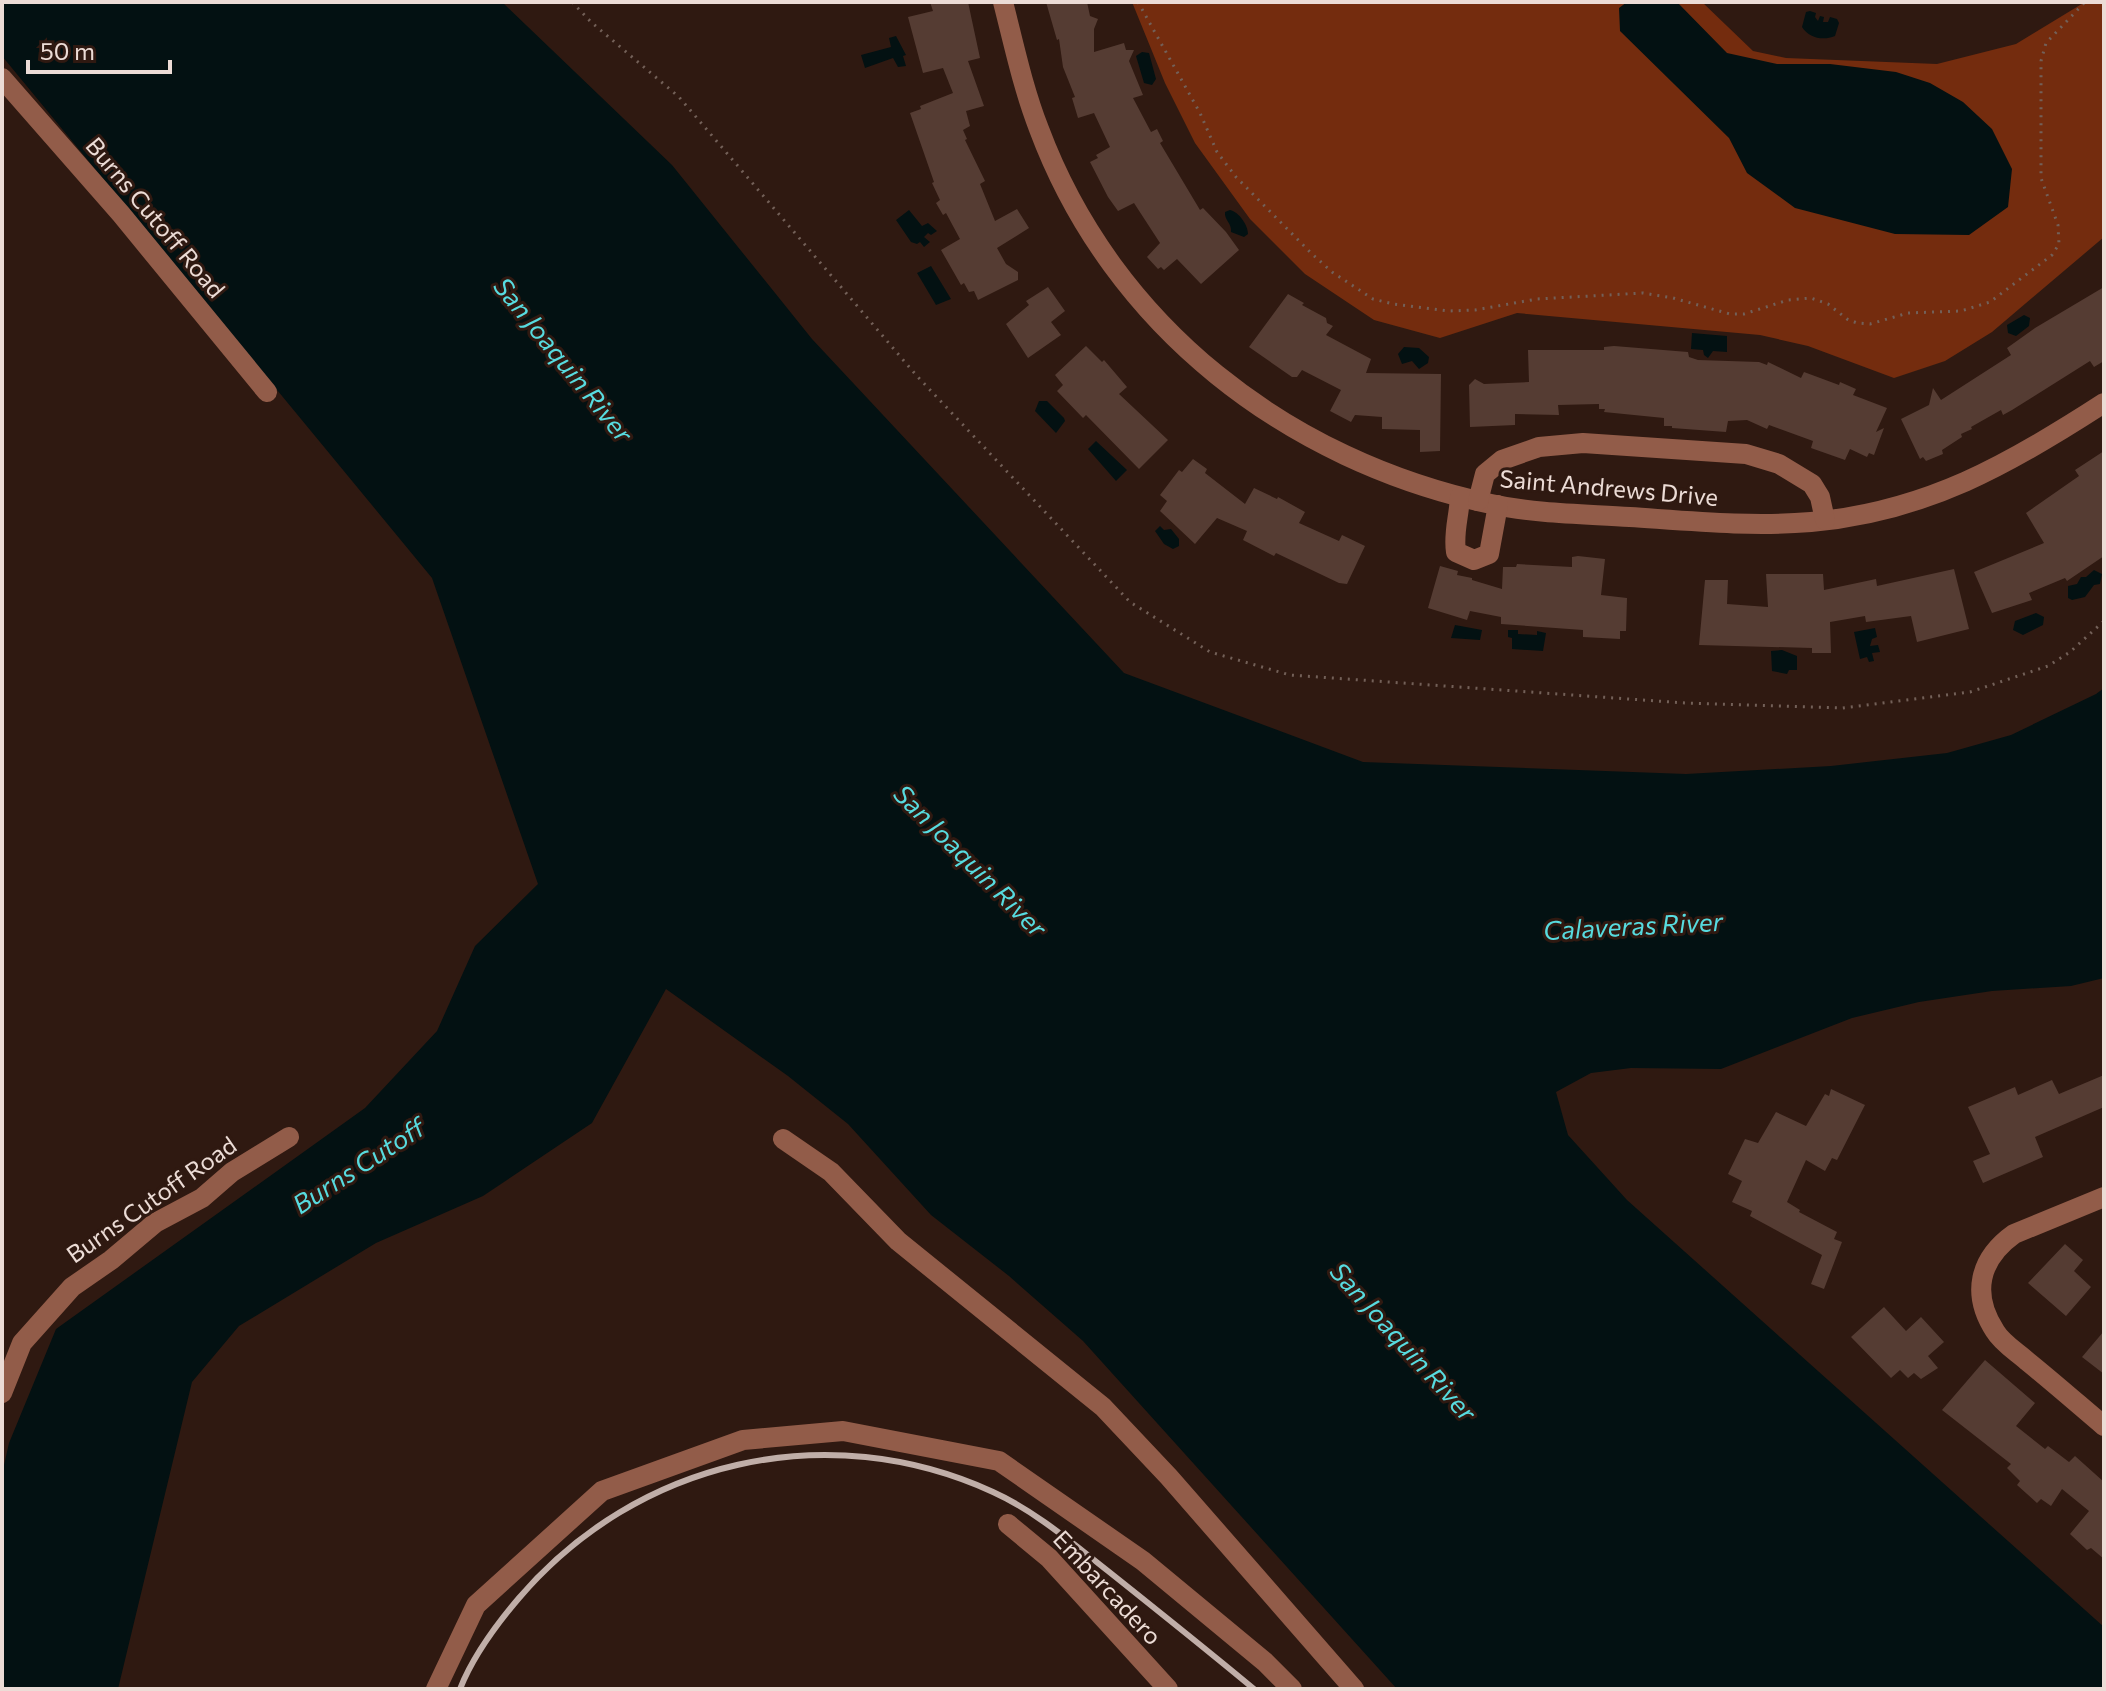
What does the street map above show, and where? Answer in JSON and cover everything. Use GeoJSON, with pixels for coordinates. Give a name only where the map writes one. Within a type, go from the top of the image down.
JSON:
{"type":"FeatureCollection","features":[{"type":"Feature","properties":{"kind":"street","name":"Saint Andrews Drive"},"geometry":{"type":"LineString","coordinates":[[1003,2],[1022,82],[1061,180],[1102,249],[1150,312],[1219,377],[1262,409],[1306,437],[1403,481],[1479,501],[1547,512],[1734,523],[1825,520],[1912,503],[1957,487],[2001,467],[2104,403]]}},
{"type":"Feature","properties":{"kind":"street","name":"Burns Cutoff Road"},"geometry":{"type":"LineString","coordinates":[[2,78],[121,214],[267,392]]}},
{"type":"Feature","properties":{"kind":"street"},"geometry":{"type":"LineString","coordinates":[[1479,501],[1485,474],[1502,460],[1539,447],[1583,443],[1746,454],[1779,464],[1812,484],[1820,497],[1825,520]]}},
{"type":"Feature","properties":{"kind":"street","name":"Burns Cutoff Road"},"geometry":{"type":"LineString","coordinates":[[2,1393],[22,1343],[72,1287],[111,1260],[155,1223],[202,1198],[232,1172],[289,1137]]}},
{"type":"Feature","properties":{"kind":"street"},"geometry":{"type":"LineString","coordinates":[[783,1139],[831,1172],[898,1241],[1103,1407],[1169,1477],[1354,1689]]}},
{"type":"Feature","properties":{"kind":"street"},"geometry":{"type":"LineString","coordinates":[[2104,1197],[2014,1234],[1991,1253],[1981,1285],[1983,1305],[1997,1335],[2104,1426]]}},
{"type":"Feature","properties":{"kind":"street"},"geometry":{"type":"LineString","coordinates":[[436,1689],[476,1605],[602,1491],[743,1440],[843,1431],[999,1461],[1143,1561],[1265,1662],[1292,1689]]}},
{"type":"Feature","properties":{"kind":"street","name":"Embarcadero"},"geometry":{"type":"LineString","coordinates":[[1008,1524],[1049,1558],[1168,1689]]}},
{"type":"Feature","properties":{"kind":"path"},"geometry":{"type":"LineString","coordinates":[[572,2],[679,97],[916,375],[1130,602],[1210,652],[1290,675],[1685,703],[1842,708],[1970,692],[2048,666],[2070,652],[2104,621]]}},
{"type":"Feature","properties":{"kind":"path"},"geometry":{"type":"LineString","coordinates":[[1138,2],[1200,113],[1217,152],[1236,177],[1332,272],[1373,299],[1449,311],[1475,310],[1537,299],[1643,293],[1730,314],[1744,314],[1788,300],[1811,298],[1828,304],[1857,323],[1870,324],[1908,313],[1961,311],[1990,302],[2056,249],[2059,232],[2041,178],[2041,61],[2046,43],[2085,2]]}},
{"type":"Feature","properties":{"kind":"shaded area"},"geometry":{"type":"Polygon","coordinates":[[[1132,2],[1702,2],[1753,51],[1786,58],[1937,64],[2016,44],[2085,2],[2104,2],[2104,237],[1992,332],[1945,361],[1894,378],[1808,346],[1760,335],[1517,313],[1440,338],[1374,320],[1305,274],[1250,219],[1195,143],[1165,83],[1132,2]]]}},
{"type":"Feature","properties":{"kind":"water"},"geometry":{"type":"Polygon","coordinates":[[[2,2],[502,2],[672,165],[812,339],[1124,673],[1363,762],[1686,774],[1831,766],[1947,753],[2011,735],[2104,688],[2104,978],[2071,986],[1992,991],[1919,1002],[1852,1018],[1721,1069],[1631,1068],[1591,1073],[1556,1092],[1568,1135],[1627,1200],[2104,1627],[2104,1689],[1397,1689],[1083,1341],[1009,1276],[931,1215],[848,1124],[788,1076],[666,989],[592,1123],[483,1196],[376,1243],[239,1326],[192,1382],[118,1689],[2,1689],[2,1474],[9,1443],[56,1329],[365,1108],[437,1031],[475,946],[538,884],[432,578],[2,56],[2,2]]]}},
{"type":"Feature","properties":{"kind":"water"},"geometry":{"type":"Polygon","coordinates":[[[1627,2],[1677,2],[1727,53],[1777,64],[1830,64],[1896,72],[1930,83],[1963,102],[1992,129],[2012,169],[2008,207],[1969,235],[1895,234],[1795,208],[1747,173],[1729,138],[1620,31],[1619,8],[1627,2]]]}},
{"type":"Feature","properties":{"kind":"water"},"geometry":{"type":"Polygon","coordinates":[[[1806,12],[1816,13],[1818,21],[1820,16],[1824,17],[1823,22],[1828,22],[1830,17],[1837,19],[1839,23],[1835,36],[1817,38],[1805,31],[1802,27],[1806,12]]]}},
{"type":"Feature","properties":{"kind":"water"},"geometry":{"type":"Polygon","coordinates":[[[896,36],[906,55],[903,56],[906,66],[898,67],[893,58],[865,68],[861,55],[891,47],[889,38],[896,36]]]}},
{"type":"Feature","properties":{"kind":"water"},"geometry":{"type":"Polygon","coordinates":[[[1142,52],[1149,53],[1156,79],[1152,85],[1144,83],[1136,56],[1142,52]]]}},
{"type":"Feature","properties":{"kind":"water"},"geometry":{"type":"Polygon","coordinates":[[[909,210],[922,226],[928,223],[937,231],[924,237],[930,242],[924,247],[920,242],[911,242],[896,220],[909,210]]]}},
{"type":"Feature","properties":{"kind":"water"},"geometry":{"type":"Polygon","coordinates":[[[1230,210],[1245,223],[1248,234],[1244,237],[1231,232],[1225,215],[1230,210]]]}},
{"type":"Feature","properties":{"kind":"water"},"geometry":{"type":"Polygon","coordinates":[[[931,266],[951,299],[936,305],[917,273],[931,266]]]}},
{"type":"Feature","properties":{"kind":"water"},"geometry":{"type":"Polygon","coordinates":[[[2024,315],[2030,318],[2029,326],[2016,336],[2008,333],[2007,325],[2024,315]]]}},
{"type":"Feature","properties":{"kind":"water"},"geometry":{"type":"Polygon","coordinates":[[[1692,333],[1727,336],[1727,352],[1713,351],[1708,358],[1703,350],[1691,349],[1692,333]]]}},
{"type":"Feature","properties":{"kind":"water"},"geometry":{"type":"Polygon","coordinates":[[[1404,347],[1419,348],[1429,357],[1428,363],[1419,369],[1412,361],[1402,364],[1398,354],[1404,347]]]}},
{"type":"Feature","properties":{"kind":"water"},"geometry":{"type":"Polygon","coordinates":[[[1039,401],[1047,401],[1064,418],[1056,433],[1035,411],[1039,401]]]}},
{"type":"Feature","properties":{"kind":"water"},"geometry":{"type":"Polygon","coordinates":[[[1096,441],[1127,470],[1116,481],[1088,449],[1096,441]]]}},
{"type":"Feature","properties":{"kind":"water"},"geometry":{"type":"Polygon","coordinates":[[[1160,526],[1164,530],[1171,529],[1179,539],[1179,546],[1173,549],[1164,544],[1155,531],[1160,526]]]}},
{"type":"Feature","properties":{"kind":"water"},"geometry":{"type":"Polygon","coordinates":[[[2094,570],[2102,574],[2100,584],[2094,585],[2085,597],[2068,598],[2068,586],[2077,584],[2081,577],[2094,570]]]}},
{"type":"Feature","properties":{"kind":"water"},"geometry":{"type":"Polygon","coordinates":[[[2036,613],[2044,617],[2043,625],[2023,635],[2013,630],[2015,621],[2036,613]]]}},
{"type":"Feature","properties":{"kind":"water"},"geometry":{"type":"Polygon","coordinates":[[[1455,625],[1482,630],[1480,640],[1451,638],[1455,625]]]}},
{"type":"Feature","properties":{"kind":"water"},"geometry":{"type":"Polygon","coordinates":[[[1875,628],[1877,637],[1872,639],[1870,646],[1878,645],[1880,652],[1872,653],[1874,661],[1869,662],[1867,657],[1860,659],[1854,632],[1875,628]]]}},
{"type":"Feature","properties":{"kind":"water"},"geometry":{"type":"Polygon","coordinates":[[[1508,630],[1518,630],[1518,634],[1546,633],[1543,651],[1512,649],[1508,630]]]}},
{"type":"Feature","properties":{"kind":"water"},"geometry":{"type":"Polygon","coordinates":[[[1782,650],[1797,656],[1797,670],[1789,670],[1787,674],[1772,671],[1771,651],[1782,650]]]}},
{"type":"Feature","properties":{"kind":"building"},"geometry":{"type":"Polygon","coordinates":[[[930,2],[968,2],[980,58],[968,61],[984,106],[966,111],[970,126],[963,130],[965,140],[985,181],[980,184],[995,221],[1017,209],[1029,228],[997,248],[1006,264],[1018,272],[1018,280],[978,300],[974,291],[969,292],[964,283],[961,285],[941,250],[960,239],[946,213],[943,215],[936,203],[940,200],[910,113],[953,93],[943,68],[923,73],[908,17],[933,11],[930,2]]]}},
{"type":"Feature","properties":{"kind":"building"},"geometry":{"type":"Polygon","coordinates":[[[1046,2],[1087,2],[1090,16],[1098,19],[1094,29],[1094,52],[1124,43],[1126,50],[1134,50],[1129,61],[1143,95],[1133,98],[1151,132],[1157,129],[1163,141],[1160,143],[1200,210],[1203,208],[1239,250],[1201,284],[1177,259],[1164,270],[1161,267],[1158,269],[1147,257],[1160,243],[1134,203],[1118,211],[1108,197],[1090,162],[1110,147],[1094,113],[1078,118],[1072,98],[1075,97],[1063,67],[1059,39],[1046,2]]]}},
{"type":"Feature","properties":{"kind":"building"},"geometry":{"type":"Polygon","coordinates":[[[1048,287],[1065,311],[1051,322],[1061,335],[1028,358],[1006,324],[1029,305],[1026,301],[1048,287]]]}},
{"type":"Feature","properties":{"kind":"building"},"geometry":{"type":"Polygon","coordinates":[[[2104,287],[2104,361],[2094,367],[2090,361],[2003,415],[2001,410],[1971,427],[1942,450],[1943,454],[1926,461],[1923,457],[1920,459],[1901,419],[1929,405],[1933,388],[1941,400],[2011,355],[2007,348],[2035,328],[2104,287]]]}},
{"type":"Feature","properties":{"kind":"building"},"geometry":{"type":"Polygon","coordinates":[[[1288,294],[1326,318],[1327,323],[1333,326],[1326,335],[1371,359],[1366,373],[1441,374],[1440,451],[1420,452],[1420,430],[1382,429],[1382,417],[1355,415],[1351,422],[1330,411],[1341,390],[1302,370],[1297,377],[1292,377],[1249,347],[1288,294]]]}},
{"type":"Feature","properties":{"kind":"building"},"geometry":{"type":"Polygon","coordinates":[[[1086,346],[1102,362],[1104,360],[1127,387],[1119,394],[1168,440],[1139,469],[1086,415],[1083,418],[1057,391],[1063,385],[1055,375],[1086,346]]]}},
{"type":"Feature","properties":{"kind":"building"},"geometry":{"type":"Polygon","coordinates":[[[1604,347],[1688,352],[1689,357],[1698,360],[1759,362],[1767,365],[1768,362],[1801,378],[1804,372],[1839,385],[1840,382],[1856,389],[1853,395],[1887,408],[1876,432],[1884,428],[1874,455],[1869,453],[1867,457],[1850,449],[1845,460],[1811,448],[1813,441],[1769,425],[1767,429],[1747,420],[1728,421],[1726,432],[1672,428],[1664,426],[1664,418],[1604,412],[1605,409],[1599,409],[1599,404],[1558,405],[1559,415],[1515,414],[1515,425],[1470,427],[1469,385],[1475,379],[1484,384],[1529,382],[1528,350],[1604,350],[1604,347]]]}},
{"type":"Feature","properties":{"kind":"building"},"geometry":{"type":"Polygon","coordinates":[[[2104,451],[2104,556],[2067,581],[2065,578],[2029,593],[2032,600],[1992,613],[1974,572],[2044,543],[2026,513],[2079,476],[2075,470],[2104,451]]]}},
{"type":"Feature","properties":{"kind":"building"},"geometry":{"type":"Polygon","coordinates":[[[1193,459],[1207,469],[1205,473],[1245,504],[1254,488],[1305,512],[1299,523],[1339,541],[1342,535],[1365,546],[1347,584],[1276,553],[1274,556],[1243,540],[1247,531],[1217,518],[1195,544],[1160,511],[1167,501],[1160,495],[1179,470],[1182,472],[1193,459]]]}},
{"type":"Feature","properties":{"kind":"building"},"geometry":{"type":"Polygon","coordinates":[[[1572,557],[1605,559],[1601,595],[1627,598],[1626,631],[1620,631],[1620,639],[1583,637],[1583,630],[1501,624],[1501,617],[1470,611],[1467,620],[1428,608],[1440,566],[1458,571],[1457,575],[1502,589],[1503,567],[1516,567],[1517,564],[1572,567],[1572,557]]]}},
{"type":"Feature","properties":{"kind":"building"},"geometry":{"type":"Polygon","coordinates":[[[1954,569],[1969,629],[1917,642],[1911,616],[1866,622],[1865,616],[1830,622],[1831,653],[1812,653],[1812,648],[1699,645],[1705,580],[1728,580],[1727,604],[1768,607],[1766,574],[1823,574],[1824,590],[1876,579],[1877,586],[1954,569]]]}},
{"type":"Feature","properties":{"kind":"building"},"geometry":{"type":"Polygon","coordinates":[[[2104,1075],[2104,1107],[2035,1137],[2043,1157],[1983,1183],[1973,1161],[1990,1154],[1968,1107],[2015,1087],[2018,1095],[2052,1080],[2059,1094],[2104,1075]]]}},
{"type":"Feature","properties":{"kind":"building"},"geometry":{"type":"Polygon","coordinates":[[[1831,1089],[1865,1105],[1837,1160],[1832,1158],[1825,1171],[1806,1160],[1787,1202],[1799,1212],[1837,1232],[1834,1239],[1842,1242],[1824,1289],[1811,1284],[1822,1255],[1750,1216],[1752,1211],[1732,1202],[1742,1181],[1728,1174],[1745,1139],[1758,1143],[1776,1112],[1806,1126],[1831,1089]]]}},
{"type":"Feature","properties":{"kind":"building"},"geometry":{"type":"Polygon","coordinates":[[[2065,1244],[2083,1260],[2074,1271],[2091,1287],[2066,1316],[2028,1283],[2065,1244]]]}},
{"type":"Feature","properties":{"kind":"building"},"geometry":{"type":"Polygon","coordinates":[[[1884,1307],[1906,1331],[1921,1317],[1944,1342],[1928,1356],[1938,1368],[1921,1379],[1914,1373],[1908,1378],[1900,1370],[1891,1378],[1851,1337],[1884,1307]]]}},
{"type":"Feature","properties":{"kind":"building"},"geometry":{"type":"Polygon","coordinates":[[[2104,1331],[2104,1374],[2082,1357],[2104,1331]]]}},
{"type":"Feature","properties":{"kind":"building"},"geometry":{"type":"Polygon","coordinates":[[[1985,1360],[2035,1403],[2016,1426],[2045,1449],[2048,1446],[2069,1462],[2075,1456],[2104,1482],[2104,1559],[2091,1548],[2087,1550],[2070,1534],[2089,1511],[2062,1489],[2051,1506],[2041,1499],[2037,1503],[2017,1485],[2020,1481],[2007,1468],[2011,1464],[1942,1410],[1985,1360]]]}},
{"type":"Feature","properties":{"kind":"railway"},"geometry":{"type":"LineString","coordinates":[[460,1689],[486,1641],[519,1598],[566,1551],[620,1513],[677,1484],[738,1465],[801,1456],[866,1457],[930,1469],[993,1492],[1066,1538],[1254,1689]]}},
{"type":"Feature","properties":{"kind":"water label","name":"San Joaquin River"},"geometry":{"type":"Point","coordinates":[564,359]}},
{"type":"Feature","properties":{"kind":"water label","name":"San Joaquin River"},"geometry":{"type":"Point","coordinates":[971,860]}},
{"type":"Feature","properties":{"kind":"water label","name":"Calaveras River"},"geometry":{"type":"Point","coordinates":[1633,925]}},
{"type":"Feature","properties":{"kind":"water label","name":"Burns Cutoff"},"geometry":{"type":"Point","coordinates":[358,1165]}},
{"type":"Feature","properties":{"kind":"water label","name":"San Joaquin River"},"geometry":{"type":"Point","coordinates":[1404,1341]}}]}
